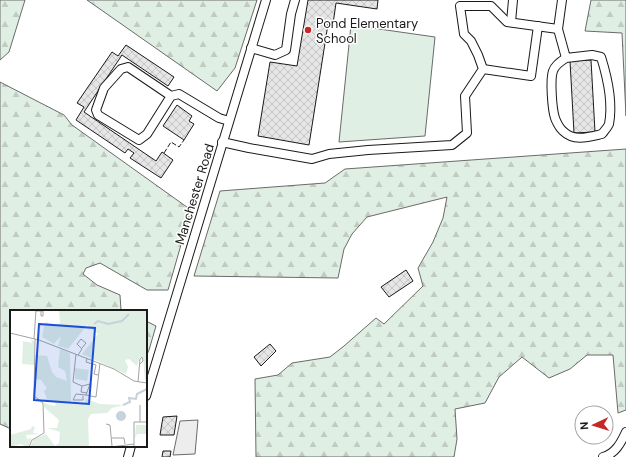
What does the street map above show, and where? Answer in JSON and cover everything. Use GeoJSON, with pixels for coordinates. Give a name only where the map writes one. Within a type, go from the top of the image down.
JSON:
{"type":"FeatureCollection","features":[{"type":"Feature","properties":{"kind":"street","name":"Manchester Road"},"geometry":{"type":"LineString","coordinates":[[147,393],[266,0]]}},
{"type":"Feature","properties":{"kind":"street"},"geometry":{"type":"LineString","coordinates":[[251,48],[275,55],[286,50],[291,14],[295,0]]}},
{"type":"Feature","properties":{"kind":"street"},"geometry":{"type":"LineString","coordinates":[[511,22],[513,0]]}},
{"type":"Feature","properties":{"kind":"street"},"geometry":{"type":"LineString","coordinates":[[562,0],[558,29],[566,58]]}},
{"type":"Feature","properties":{"kind":"street"},"geometry":{"type":"LineString","coordinates":[[483,69],[478,54],[471,41],[464,34],[460,6],[491,6],[507,22],[558,29]]}},
{"type":"Feature","properties":{"kind":"street"},"geometry":{"type":"LineString","coordinates":[[483,69],[532,76],[538,26]]}},
{"type":"Feature","properties":{"kind":"street"},"geometry":{"type":"LineString","coordinates":[[592,55],[601,57],[606,73],[610,101],[609,125],[602,134],[584,139],[574,137],[563,131],[555,118],[552,93],[552,72],[555,67],[566,58],[592,55]]}},
{"type":"Feature","properties":{"kind":"street"},"geometry":{"type":"LineString","coordinates":[[171,96],[128,67],[121,69],[104,88],[96,110],[98,115],[139,140],[147,134],[171,96],[179,94],[220,118],[229,121]]}},
{"type":"Feature","properties":{"kind":"street"},"geometry":{"type":"LineString","coordinates":[[222,142],[312,159],[328,154],[352,151],[452,145],[467,133],[465,96],[483,69]]}},
{"type":"Feature","properties":{"kind":"street"},"geometry":{"type":"LineString","coordinates":[[603,457],[616,450],[623,440],[626,432]]}},
{"type":"Feature","properties":{"kind":"street"},"geometry":{"type":"LineString","coordinates":[[128,457],[131,447]]}},
{"type":"Feature","properties":{"kind":"green space"},"geometry":{"type":"Polygon","coordinates":[[[0,0],[25,0],[9,52],[0,60],[0,0]]]}},
{"type":"Feature","properties":{"kind":"green space"},"geometry":{"type":"Polygon","coordinates":[[[87,0],[257,0],[235,68],[217,91],[87,0]]]}},
{"type":"Feature","properties":{"kind":"green space"},"geometry":{"type":"Polygon","coordinates":[[[591,0],[626,0],[626,116],[622,33],[585,31],[591,0]]]}},
{"type":"Feature","properties":{"kind":"green space"},"geometry":{"type":"Polygon","coordinates":[[[351,25],[435,37],[425,136],[339,142],[351,25]]]}},
{"type":"Feature","properties":{"kind":"green space"},"geometry":{"type":"Polygon","coordinates":[[[0,82],[64,115],[72,125],[191,210],[168,290],[147,290],[100,263],[86,268],[83,274],[97,285],[120,295],[121,310],[10,310],[10,429],[0,424],[0,82]]]}},
{"type":"Feature","properties":{"kind":"green space"},"geometry":{"type":"Polygon","coordinates":[[[626,149],[626,410],[618,413],[613,355],[587,355],[570,369],[549,378],[522,357],[499,377],[485,403],[455,409],[457,439],[454,457],[256,457],[255,379],[278,375],[292,363],[330,357],[376,318],[384,324],[423,286],[418,268],[433,242],[443,218],[447,197],[367,217],[352,234],[344,249],[338,278],[194,276],[220,191],[325,183],[345,169],[626,149]]]}},
{"type":"Feature","properties":{"kind":"green space"},"geometry":{"type":"Polygon","coordinates":[[[147,322],[156,326],[147,355],[147,322]]]}},
{"type":"Feature","properties":{"kind":"shaded area"},"geometry":{"type":"Polygon","coordinates":[[[198,420],[195,454],[173,455],[180,421],[198,420]]]}},
{"type":"Feature","properties":{"kind":"building"},"geometry":{"type":"Polygon","coordinates":[[[308,0],[378,0],[377,9],[336,3],[333,24],[328,24],[309,145],[258,136],[270,62],[297,66],[308,0]]]}},
{"type":"Feature","properties":{"kind":"building"},"geometry":{"type":"Polygon","coordinates":[[[126,45],[174,77],[168,86],[122,55],[84,112],[156,161],[162,152],[173,160],[161,178],[130,158],[134,153],[128,149],[125,153],[76,120],[84,107],[77,103],[112,52],[118,56],[126,45]]]}},
{"type":"Feature","properties":{"kind":"building"},"geometry":{"type":"Polygon","coordinates":[[[591,60],[595,132],[574,133],[570,61],[591,60]]]}},
{"type":"Feature","properties":{"kind":"building"},"geometry":{"type":"Polygon","coordinates":[[[177,105],[192,116],[189,121],[194,124],[184,140],[163,126],[177,105]]]}},
{"type":"Feature","properties":{"kind":"building"},"geometry":{"type":"Polygon","coordinates":[[[406,270],[413,281],[389,297],[381,287],[406,270]]]}},
{"type":"Feature","properties":{"kind":"building"},"geometry":{"type":"Polygon","coordinates":[[[270,344],[276,351],[261,366],[254,357],[270,344]]]}},
{"type":"Feature","properties":{"kind":"building"},"geometry":{"type":"Polygon","coordinates":[[[177,416],[174,435],[160,435],[163,417],[177,416]]]}},
{"type":"Feature","properties":{"kind":"building"},"geometry":{"type":"Polygon","coordinates":[[[163,451],[171,451],[170,457],[162,457],[163,451]]]}},
{"type":"Feature","properties":{"kind":"fence"},"geometry":{"type":"LineString","coordinates":[[164,153],[171,142],[179,147],[184,140]]}},
{"type":"Feature","properties":{"kind":"place","name":"Pond Elementary School"},"geometry":{"type":"Point","coordinates":[308,30]}}]}
